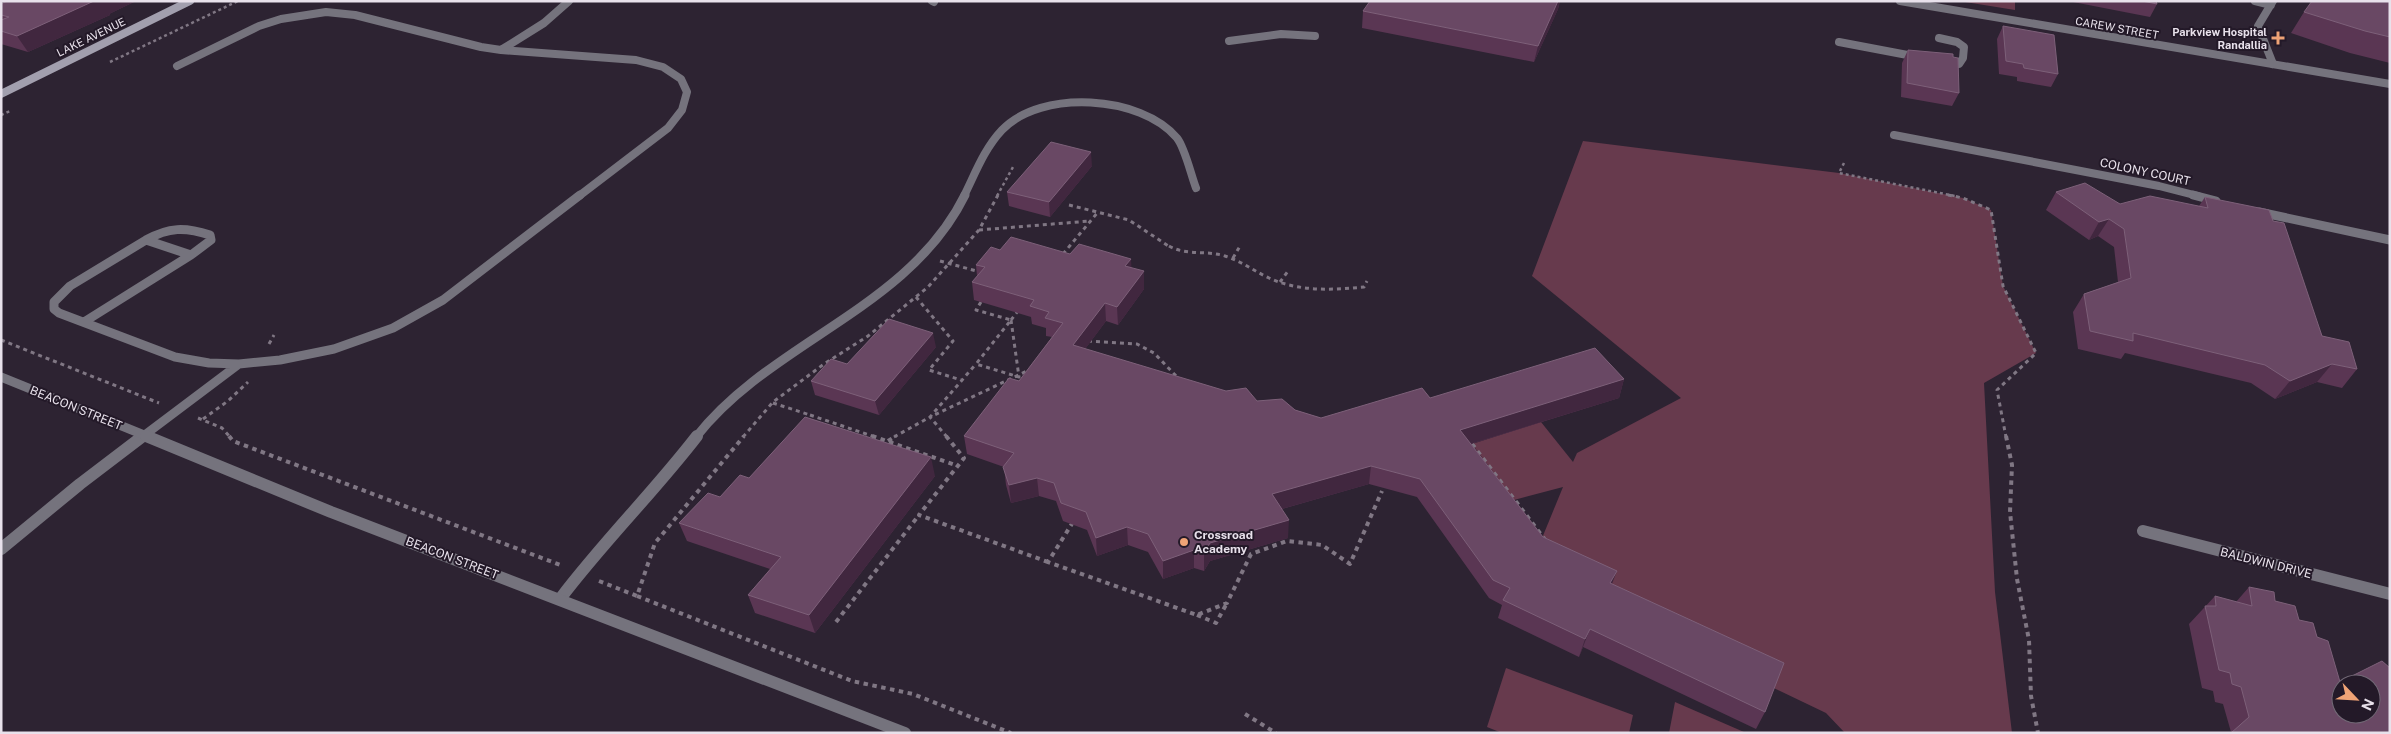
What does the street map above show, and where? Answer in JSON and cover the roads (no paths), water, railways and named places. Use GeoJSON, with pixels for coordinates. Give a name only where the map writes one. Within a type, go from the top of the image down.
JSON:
{"type":"FeatureCollection","features":[{"type":"Feature","properties":{"kind":"main road","name":"LAKE AVENUE"},"geometry":{"type":"LineString","coordinates":[[1,94],[190,1]]}},
{"type":"Feature","properties":{"kind":"street"},"geometry":{"type":"LineString","coordinates":[[501,50],[544,22],[569,1]]}},
{"type":"Feature","properties":{"kind":"street","name":"CAREW STREET"},"geometry":{"type":"LineString","coordinates":[[1900,1],[2390,84]]}},
{"type":"Feature","properties":{"kind":"street"},"geometry":{"type":"LineString","coordinates":[[2255,1],[2272,3],[2258,26],[2273,64]]}},
{"type":"Feature","properties":{"kind":"street"},"geometry":{"type":"LineString","coordinates":[[84,322],[191,255],[211,240],[210,235],[184,227],[172,227],[146,240],[59,295],[54,302],[54,309],[60,314],[175,357],[209,363],[239,364],[280,360],[334,349],[394,328],[443,300],[668,128],[682,110],[688,92],[681,79],[664,67],[636,60],[481,48],[355,15],[326,12],[281,19],[259,26],[177,66]]}},
{"type":"Feature","properties":{"kind":"street"},"geometry":{"type":"LineString","coordinates":[[1229,41],[1281,34],[1315,36]]}},
{"type":"Feature","properties":{"kind":"street"},"geometry":{"type":"LineString","coordinates":[[1938,60],[1959,64],[1963,58],[1964,47],[1957,42],[1939,38]]}},
{"type":"Feature","properties":{"kind":"street"},"geometry":{"type":"LineString","coordinates":[[1839,42],[1928,58]]}},
{"type":"Feature","properties":{"kind":"street"},"geometry":{"type":"LineString","coordinates":[[560,600],[594,554],[662,482],[712,417],[762,375],[872,299],[923,257],[954,219],[987,149],[1003,129],[1023,116],[1045,107],[1085,102],[1112,104],[1141,112],[1162,125],[1178,140],[1196,188]]}},
{"type":"Feature","properties":{"kind":"street","name":"COLONY COURT"},"geometry":{"type":"LineString","coordinates":[[1894,135],[2159,186],[2226,204]]}},
{"type":"Feature","properties":{"kind":"street"},"geometry":{"type":"LineString","coordinates":[[2245,208],[2293,221],[2390,240]]}},
{"type":"Feature","properties":{"kind":"street"},"geometry":{"type":"LineString","coordinates":[[146,240],[191,255]]}},
{"type":"Feature","properties":{"kind":"street"},"geometry":{"type":"LineString","coordinates":[[1,549],[80,484],[143,436],[180,411],[239,364]]}},
{"type":"Feature","properties":{"kind":"street","name":"BEACON STREET"},"geometry":{"type":"LineString","coordinates":[[1,378],[331,512],[905,733]]}},
{"type":"Feature","properties":{"kind":"street","name":"BALDWIN DRIVE"},"geometry":{"type":"LineString","coordinates":[[2143,531],[2390,594]]}},
{"type":"Feature","properties":{"kind":"place","name":"Parkview Hospital Randallia"},"geometry":{"type":"Point","coordinates":[2278,38]}},
{"type":"Feature","properties":{"kind":"place","name":"Crossroad Academy"},"geometry":{"type":"Point","coordinates":[1184,542]}}]}
